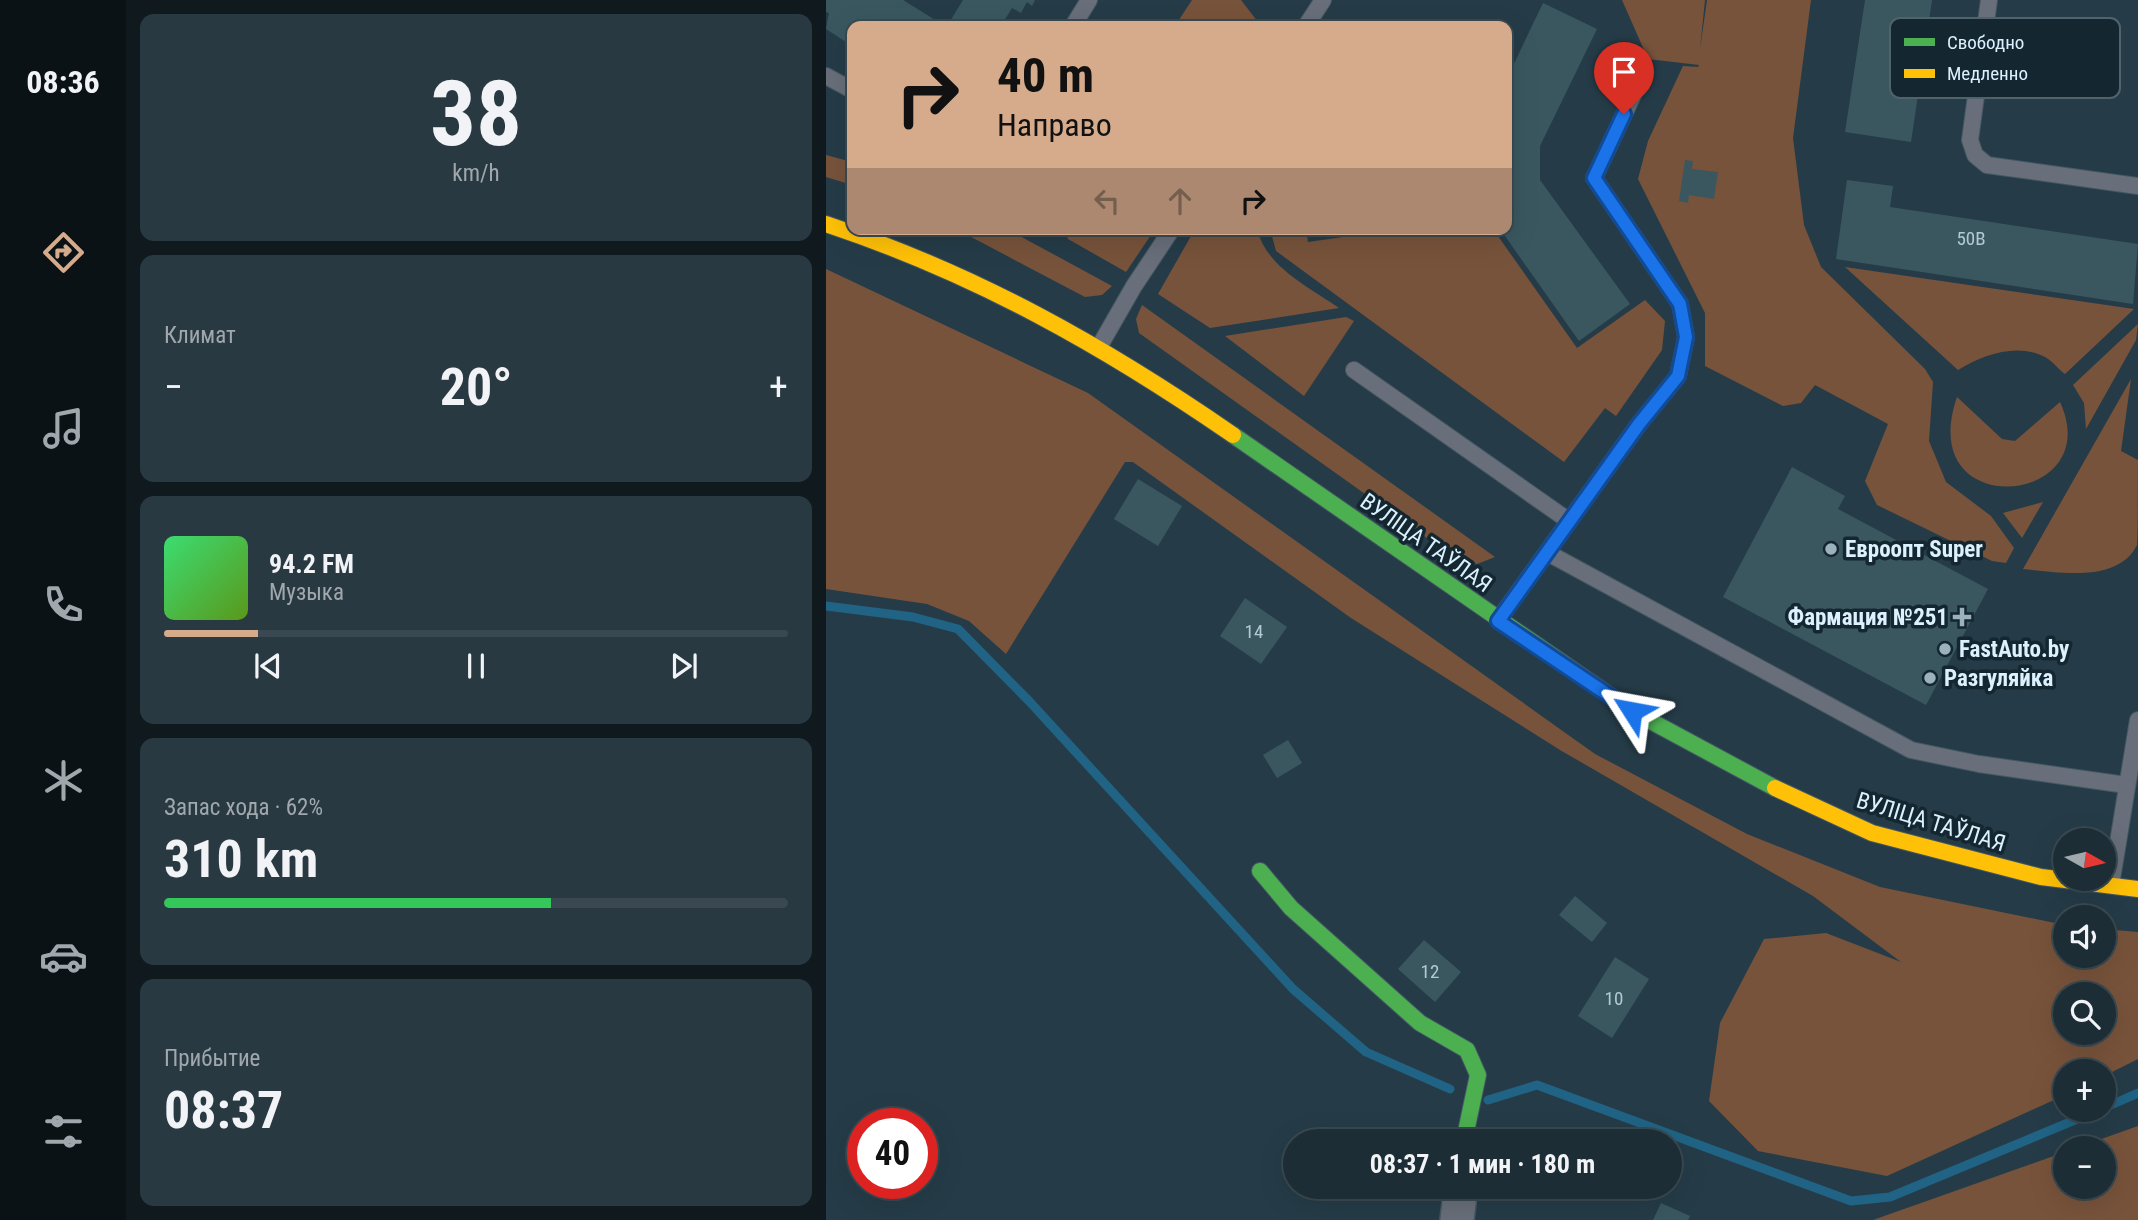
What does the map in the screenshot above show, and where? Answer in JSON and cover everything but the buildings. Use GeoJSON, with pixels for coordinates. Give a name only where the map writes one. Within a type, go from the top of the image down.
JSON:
{"type":"FeatureCollection","features":[{"type":"Feature","properties":{"kind":"street","name":"ВУЛІЦА ТАЎЛАЯ"},"geometry":{"type":"LineString","coordinates":[[826,224],[847,231]]}},
{"type":"Feature","properties":{"kind":"street","name":"ВУЛІЦА ТАЎЛАЯ"},"geometry":{"type":"LineString","coordinates":[[859,235],[904,250],[1035,312],[1099,347],[1178,397],[1498,621],[1632,711],[1773,787],[1872,833],[2053,879]]}},
{"type":"Feature","properties":{"kind":"street"},"geometry":{"type":"LineString","coordinates":[[1260,871],[1291,908],[1420,1023],[1467,1050],[1478,1075],[1467,1129]]}},
{"type":"Feature","properties":{"kind":"street","name":"ВУЛІЦА ТАЎЛАЯ"},"geometry":{"type":"LineString","coordinates":[[2116,886],[2138,888]]}},
{"type":"Feature","properties":{"kind":"street"},"geometry":{"type":"LineString","coordinates":[[1457,1220],[1459,1199]]}},
{"type":"Feature","properties":{"kind":"lane"},"geometry":{"type":"LineString","coordinates":[[1076,21],[1088,0]]}},
{"type":"Feature","properties":{"kind":"lane"},"geometry":{"type":"LineString","coordinates":[[1309,21],[1323,0]]}},
{"type":"Feature","properties":{"kind":"lane"},"geometry":{"type":"LineString","coordinates":[[1986,18],[1989,0]]}},
{"type":"Feature","properties":{"kind":"lane"},"geometry":{"type":"LineString","coordinates":[[1498,621],[1639,424],[1678,376],[1686,337],[1680,304],[1594,178],[1644,72]]}},
{"type":"Feature","properties":{"kind":"lane"},"geometry":{"type":"LineString","coordinates":[[826,76],[847,87]]}},
{"type":"Feature","properties":{"kind":"lane"},"geometry":{"type":"LineString","coordinates":[[1975,98],[1969,140],[1975,155],[1987,165],[2138,186]]}},
{"type":"Feature","properties":{"kind":"lane"},"geometry":{"type":"LineString","coordinates":[[1099,347],[1134,286],[1168,235]]}},
{"type":"Feature","properties":{"kind":"lane"},"geometry":{"type":"LineString","coordinates":[[1354,370],[1569,520]]}},
{"type":"Feature","properties":{"kind":"lane"},"geometry":{"type":"LineString","coordinates":[[1548,552],[1911,750],[1979,764],[2126,785]]}},
{"type":"Feature","properties":{"kind":"lane"},"geometry":{"type":"LineString","coordinates":[[2116,848],[2138,720]]}},
{"type":"Feature","properties":{"kind":"shaded area"},"geometry":{"type":"Polygon","coordinates":[[[1192,0],[1241,0],[1257,21],[1178,21],[1192,0]]]}},
{"type":"Feature","properties":{"kind":"shaded area"},"geometry":{"type":"Polygon","coordinates":[[[1622,0],[1705,0],[1700,49],[1707,0],[1811,0],[1793,138],[1804,225],[1821,267],[1925,369],[1933,382],[1929,441],[1946,482],[1991,516],[2014,548],[2006,563],[1992,561],[1877,505],[1865,481],[1888,424],[1815,385],[1801,403],[1783,406],[1705,366],[1705,313],[1638,179],[1648,141],[1683,66],[1699,65],[1648,59],[1622,0]]]}},
{"type":"Feature","properties":{"kind":"shaded area"},"geometry":{"type":"Polygon","coordinates":[[[826,155],[847,161],[847,183],[826,177],[826,155]]]}},
{"type":"Feature","properties":{"kind":"shaded area"},"geometry":{"type":"Polygon","coordinates":[[[967,235],[1018,235],[1112,286],[1102,295],[1085,297],[967,235]]]}},
{"type":"Feature","properties":{"kind":"shaded area"},"geometry":{"type":"Polygon","coordinates":[[[1067,235],[1151,235],[1126,272],[1068,239],[1067,235]]]}},
{"type":"Feature","properties":{"kind":"shaded area"},"geometry":{"type":"Polygon","coordinates":[[[1192,235],[1259,235],[1279,266],[1339,308],[1210,328],[1158,294],[1192,235]]]}},
{"type":"Feature","properties":{"kind":"shaded area"},"geometry":{"type":"Polygon","coordinates":[[[1272,235],[1307,235],[1308,242],[1356,235],[1497,235],[1577,348],[1645,300],[1665,321],[1662,350],[1616,416],[1605,408],[1564,462],[1276,251],[1272,235]]]}},
{"type":"Feature","properties":{"kind":"shaded area"},"geometry":{"type":"Polygon","coordinates":[[[1845,267],[2134,309],[2065,374],[2046,357],[2022,351],[1999,352],[1958,370],[1845,267]]]}},
{"type":"Feature","properties":{"kind":"shaded area"},"geometry":{"type":"Polygon","coordinates":[[[826,269],[1088,393],[1595,754],[1747,834],[1880,887],[2053,923],[2053,968],[2116,968],[2116,930],[2138,932],[2138,1059],[2116,1070],[2116,1059],[2053,1059],[2053,1100],[1887,1176],[1758,1151],[1709,1101],[1720,1023],[1764,939],[1826,933],[1901,962],[1813,896],[1560,750],[1351,618],[1133,462],[1125,462],[1006,654],[969,621],[927,604],[826,589],[826,269]]]}},
{"type":"Feature","properties":{"kind":"shaded area"},"geometry":{"type":"Polygon","coordinates":[[[1142,305],[1495,557],[1477,564],[1455,558],[1139,333],[1136,319],[1142,305]]]}},
{"type":"Feature","properties":{"kind":"shaded area"},"geometry":{"type":"Polygon","coordinates":[[[1346,317],[1354,321],[1304,396],[1225,336],[1346,317]]]}},
{"type":"Feature","properties":{"kind":"shaded area"},"geometry":{"type":"Polygon","coordinates":[[[2138,324],[2136,340],[2086,429],[2084,403],[2073,385],[2138,324]]]}},
{"type":"Feature","properties":{"kind":"shaded area"},"geometry":{"type":"Polygon","coordinates":[[[2131,379],[2121,451],[2138,460],[2137,545],[2128,557],[2116,566],[2101,571],[2069,573],[2023,569],[2131,379]]]}},
{"type":"Feature","properties":{"kind":"shaded area"},"geometry":{"type":"Polygon","coordinates":[[[1957,397],[2002,439],[2015,441],[2060,402],[2068,437],[2058,463],[2037,480],[2010,486],[1983,482],[1961,466],[1951,438],[1957,397]]]}},
{"type":"Feature","properties":{"kind":"shaded area"},"geometry":{"type":"Polygon","coordinates":[[[2043,502],[2022,538],[2003,513],[2043,502]]]}},
{"type":"Feature","properties":{"kind":"shaded area"},"geometry":{"type":"Polygon","coordinates":[[[2138,1126],[2138,1220],[1873,1220],[2053,1156],[2053,1199],[2116,1199],[2116,1136],[2110,1136],[2138,1126]]]}},
{"type":"Feature","properties":{"kind":"waterway"},"geometry":{"type":"LineString","coordinates":[[826,606],[913,617],[958,629],[1029,701],[1293,989],[1366,1052],[1450,1089]]}},
{"type":"Feature","properties":{"kind":"waterway"},"geometry":{"type":"LineString","coordinates":[[1488,1100],[1537,1085],[1851,1201],[1890,1197],[2070,1122]]}},
{"type":"Feature","properties":{"kind":"waterway"},"geometry":{"type":"LineString","coordinates":[[2116,1103],[2138,1093]]}},
{"type":"Feature","properties":{"kind":"traffic: fast"},"geometry":{"type":"LineString","coordinates":[[1233,435],[1632,711],[1775,788]]}},
{"type":"Feature","properties":{"kind":"traffic: fast"},"geometry":{"type":"LineString","coordinates":[[1260,871],[1291,908],[1420,1023],[1467,1050],[1478,1075],[1467,1129]]}},
{"type":"Feature","properties":{"kind":"traffic: slow"},"geometry":{"type":"LineString","coordinates":[[826,224],[847,232]]}},
{"type":"Feature","properties":{"kind":"traffic: slow"},"geometry":{"type":"LineString","coordinates":[[856,235],[987,289],[1037,315],[1087,342],[1233,435]]}},
{"type":"Feature","properties":{"kind":"traffic: slow"},"geometry":{"type":"LineString","coordinates":[[1775,788],[1872,833],[2041,877],[2138,889]]}},
{"type":"Feature","properties":{"kind":"place","name":"Евроопт Super"},"geometry":{"type":"Point","coordinates":[1831,549]}},
{"type":"Feature","properties":{"kind":"place","name":"Фармация №251"},"geometry":{"type":"Point","coordinates":[1962,617]}},
{"type":"Feature","properties":{"kind":"place","name":"FastAuto.by"},"geometry":{"type":"Point","coordinates":[1945,649]}},
{"type":"Feature","properties":{"kind":"place","name":"Разгуляйка"},"geometry":{"type":"Point","coordinates":[1930,678]}},
{"type":"Feature","properties":{"kind":"route"},"geometry":{"type":"LineString","coordinates":[[1624,114],[1594,178],[1680,304],[1686,337],[1678,376],[1639,424],[1498,621],[1632,711]]}}]}
